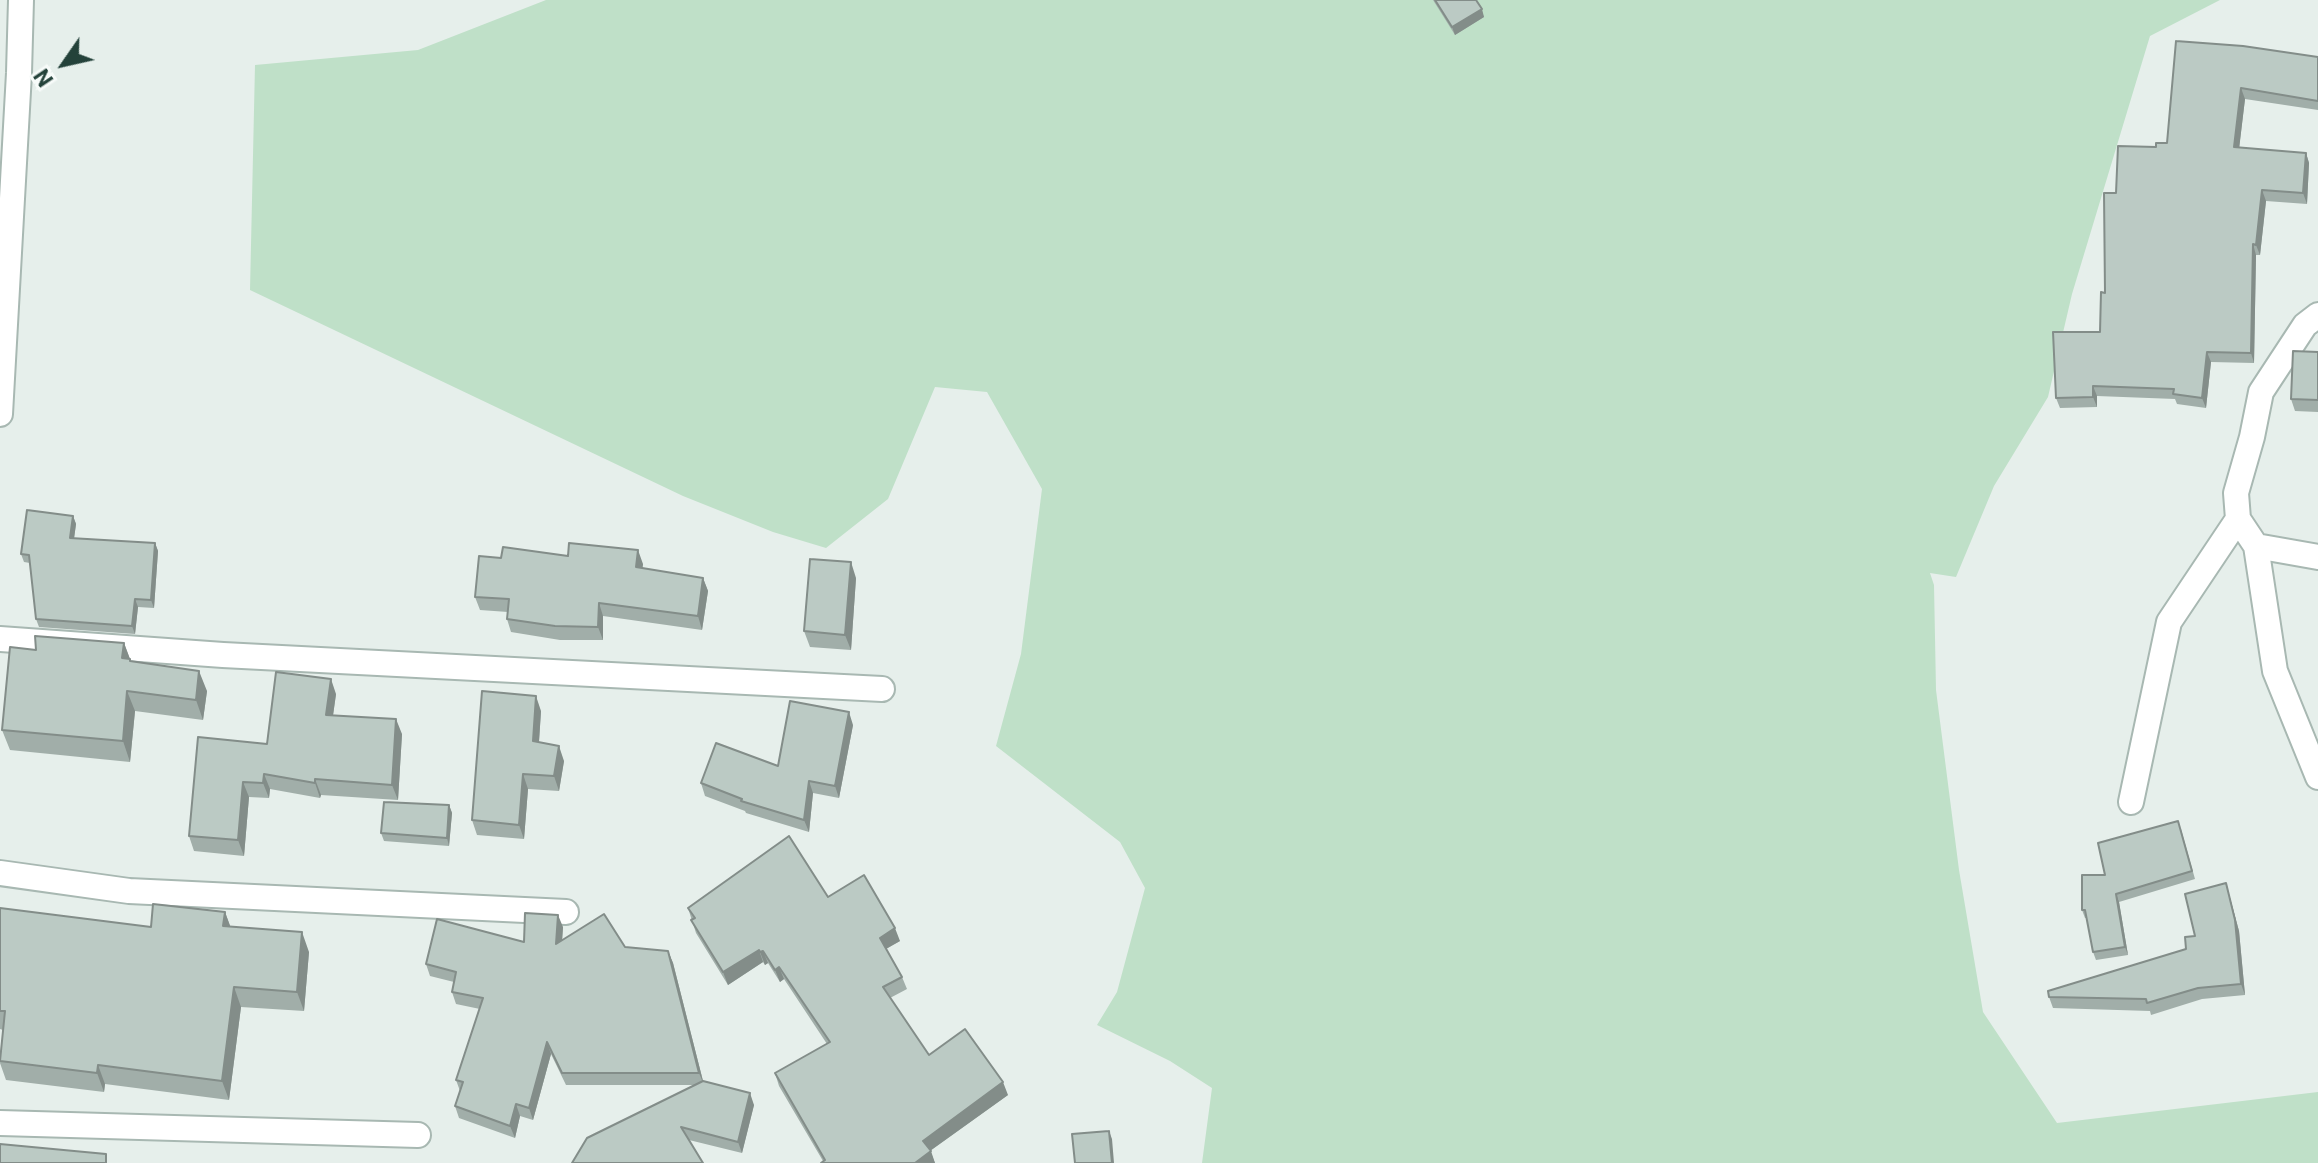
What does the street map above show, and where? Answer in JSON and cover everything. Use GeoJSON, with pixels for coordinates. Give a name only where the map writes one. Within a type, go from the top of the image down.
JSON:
{"type":"FeatureCollection","features":[{"type":"Feature","properties":{"kind":"street"},"geometry":{"type":"LineString","coordinates":[[0,414],[21,0]]}},
{"type":"Feature","properties":{"kind":"street"},"geometry":{"type":"LineString","coordinates":[[2318,315],[2305,325],[2261,392],[2236,493],[2238,519],[2256,546],[2275,671],[2318,777]]}},
{"type":"Feature","properties":{"kind":"street"},"geometry":{"type":"LineString","coordinates":[[2131,802],[2169,622],[2238,519]]}},
{"type":"Feature","properties":{"kind":"street"},"geometry":{"type":"LineString","coordinates":[[2256,546],[2318,557]]}},
{"type":"Feature","properties":{"kind":"street"},"geometry":{"type":"LineString","coordinates":[[0,639],[223,655],[882,689]]}},
{"type":"Feature","properties":{"kind":"street"},"geometry":{"type":"LineString","coordinates":[[0,873],[129,891],[566,912]]}},
{"type":"Feature","properties":{"kind":"street"},"geometry":{"type":"LineString","coordinates":[[0,1123],[418,1135]]}},
{"type":"Feature","properties":{"kind":"green space"},"geometry":{"type":"Polygon","coordinates":[[[546,0],[2220,0],[2150,36],[2072,294],[2048,397],[1994,486],[1956,577],[1930,573],[1934,585],[1936,690],[1959,870],[1983,1012],[2057,1123],[2318,1092],[2318,1163],[1202,1163],[1212,1088],[1170,1061],[1097,1025],[1117,992],[1145,888],[1120,842],[996,746],[1021,654],[1042,489],[987,392],[935,387],[888,499],[826,548],[773,532],[683,496],[250,290],[255,65],[418,50],[546,0]]]}},
{"type":"Feature","properties":{"kind":"building"},"geometry":{"type":"Polygon","coordinates":[[[1435,0],[1476,0],[1482,9],[1452,27],[1435,0]]]}},
{"type":"Feature","properties":{"kind":"building"},"geometry":{"type":"Polygon","coordinates":[[[2176,41],[2243,46],[2318,57],[2318,101],[2241,88],[2234,147],[2306,153],[2303,193],[2262,190],[2256,245],[2253,244],[2251,353],[2207,352],[2202,398],[2173,394],[2174,389],[2093,386],[2093,397],[2056,398],[2053,332],[2100,332],[2101,292],[2105,293],[2104,193],[2116,193],[2118,146],[2156,147],[2156,143],[2167,143],[2176,41]]]}},
{"type":"Feature","properties":{"kind":"building"},"geometry":{"type":"Polygon","coordinates":[[[2293,351],[2318,352],[2318,400],[2291,399],[2293,351]]]}},
{"type":"Feature","properties":{"kind":"building"},"geometry":{"type":"Polygon","coordinates":[[[27,510],[73,516],[70,538],[155,543],[151,600],[135,599],[132,626],[36,619],[29,555],[21,554],[27,510]]]}},
{"type":"Feature","properties":{"kind":"building"},"geometry":{"type":"Polygon","coordinates":[[[569,543],[638,550],[636,567],[703,578],[698,616],[599,603],[598,627],[555,626],[507,619],[509,599],[475,597],[479,556],[501,558],[503,547],[568,556],[569,543]]]}},
{"type":"Feature","properties":{"kind":"building"},"geometry":{"type":"Polygon","coordinates":[[[810,559],[851,562],[845,635],[804,631],[810,559]]]}},
{"type":"Feature","properties":{"kind":"building"},"geometry":{"type":"Polygon","coordinates":[[[35,636],[124,643],[122,658],[130,661],[199,671],[196,700],[127,691],[123,741],[2,730],[10,647],[36,650],[35,636]]]}},
{"type":"Feature","properties":{"kind":"building"},"geometry":{"type":"Polygon","coordinates":[[[276,672],[331,679],[326,715],[396,719],[392,785],[315,779],[315,783],[264,774],[263,783],[243,782],[238,840],[189,836],[198,737],[267,744],[276,672]]]}},
{"type":"Feature","properties":{"kind":"building"},"geometry":{"type":"Polygon","coordinates":[[[482,691],[536,696],[533,741],[559,746],[554,776],[523,774],[519,825],[472,820],[482,691]]]}},
{"type":"Feature","properties":{"kind":"building"},"geometry":{"type":"Polygon","coordinates":[[[790,701],[849,712],[835,786],[809,781],[804,820],[741,801],[701,783],[716,743],[778,766],[790,701]]]}},
{"type":"Feature","properties":{"kind":"building"},"geometry":{"type":"Polygon","coordinates":[[[384,802],[449,805],[447,838],[381,833],[384,802]]]}},
{"type":"Feature","properties":{"kind":"building"},"geometry":{"type":"Polygon","coordinates":[[[2178,821],[2192,871],[2116,894],[2125,947],[2093,952],[2085,910],[2082,910],[2082,875],[2105,875],[2098,843],[2178,821]]]}},
{"type":"Feature","properties":{"kind":"building"},"geometry":{"type":"Polygon","coordinates":[[[789,836],[828,897],[864,875],[895,928],[880,938],[902,977],[883,987],[929,1055],[965,1029],[1003,1082],[923,1141],[931,1151],[915,1163],[821,1163],[825,1160],[775,1073],[830,1042],[779,967],[775,970],[763,951],[759,950],[723,972],[691,920],[695,918],[688,908],[789,836]]]}},
{"type":"Feature","properties":{"kind":"building"},"geometry":{"type":"Polygon","coordinates":[[[2226,883],[2235,920],[2241,984],[2198,988],[2147,1003],[2146,999],[2049,997],[2048,991],[2186,949],[2185,937],[2195,936],[2185,894],[2226,883]]]}},
{"type":"Feature","properties":{"kind":"building"},"geometry":{"type":"Polygon","coordinates":[[[153,904],[225,912],[223,926],[302,932],[297,992],[234,987],[222,1081],[98,1065],[97,1073],[0,1061],[5,1011],[0,1011],[0,908],[151,927],[153,904]]]}},
{"type":"Feature","properties":{"kind":"building"},"geometry":{"type":"Polygon","coordinates":[[[525,913],[558,915],[556,944],[604,914],[625,947],[668,951],[699,1073],[562,1073],[547,1042],[529,1108],[516,1104],[510,1126],[455,1106],[463,1082],[456,1080],[483,998],[452,992],[456,972],[426,964],[437,919],[524,942],[525,913]]]}},
{"type":"Feature","properties":{"kind":"building"},"geometry":{"type":"Polygon","coordinates":[[[703,1081],[750,1093],[738,1142],[681,1127],[703,1163],[572,1163],[587,1138],[703,1081]]]}},
{"type":"Feature","properties":{"kind":"building"},"geometry":{"type":"Polygon","coordinates":[[[1109,1131],[1112,1163],[1075,1163],[1072,1134],[1109,1131]]]}},
{"type":"Feature","properties":{"kind":"building"},"geometry":{"type":"Polygon","coordinates":[[[0,1144],[106,1154],[106,1163],[0,1163],[0,1144]]]}}]}
